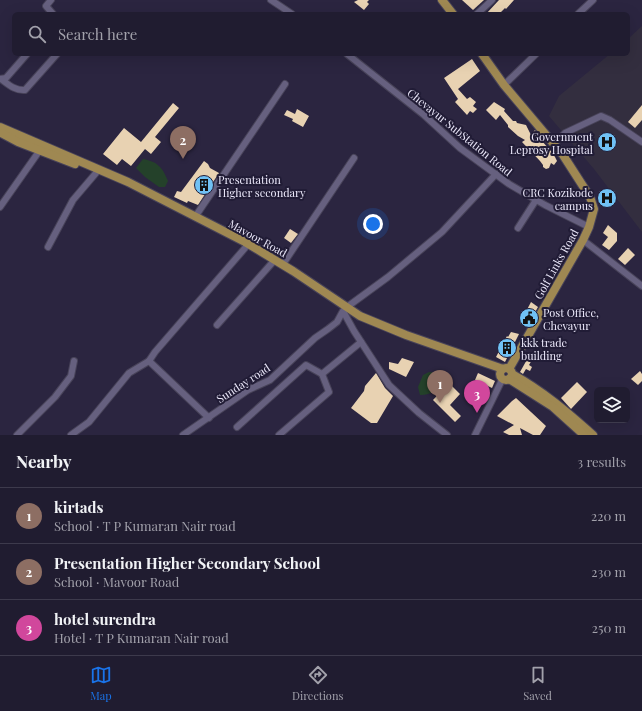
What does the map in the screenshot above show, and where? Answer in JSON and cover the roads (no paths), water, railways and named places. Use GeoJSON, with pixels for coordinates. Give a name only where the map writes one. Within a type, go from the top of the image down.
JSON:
{"type":"FeatureCollection","features":[{"type":"Feature","properties":{"kind":"main road"},"geometry":{"type":"LineString","coordinates":[[442,0],[451,12]]}},
{"type":"Feature","properties":{"kind":"main road","name":"Golf Links Road"},"geometry":{"type":"LineString","coordinates":[[483,56],[504,85],[563,155],[590,197],[594,209],[589,227],[583,240],[506,374]]}},
{"type":"Feature","properties":{"kind":"main road","name":"Mavoor Road"},"geometry":{"type":"LineString","coordinates":[[0,128],[128,182],[245,242],[283,264],[345,309]]}},
{"type":"Feature","properties":{"kind":"main road","name":"Mavoor Road"},"geometry":{"type":"LineString","coordinates":[[0,132],[18,142],[125,186],[272,263],[345,309],[393,330],[506,374]]}},
{"type":"Feature","properties":{"kind":"main road"},"geometry":{"type":"LineString","coordinates":[[506,374],[553,407],[584,435]]}},
{"type":"Feature","properties":{"kind":"main road"},"geometry":{"type":"LineString","coordinates":[[506,374],[527,382],[557,403],[593,435]]}},
{"type":"Feature","properties":{"kind":"street"},"geometry":{"type":"LineString","coordinates":[[51,0],[46,6],[52,12]]}},
{"type":"Feature","properties":{"kind":"street"},"geometry":{"type":"LineString","coordinates":[[271,0],[289,12]]}},
{"type":"Feature","properties":{"kind":"street"},"geometry":{"type":"LineString","coordinates":[[479,12],[492,0]]}},
{"type":"Feature","properties":{"kind":"street"},"geometry":{"type":"LineString","coordinates":[[580,12],[593,0]]}},
{"type":"Feature","properties":{"kind":"street"},"geometry":{"type":"LineString","coordinates":[[0,79],[6,78],[25,56]]}},
{"type":"Feature","properties":{"kind":"street"},"geometry":{"type":"LineString","coordinates":[[0,79],[14,88],[25,90],[55,56]]}},
{"type":"Feature","properties":{"kind":"street","name":"Chevayur SubStation Road"},"geometry":{"type":"LineString","coordinates":[[350,56],[424,114],[460,148],[509,184],[536,200],[589,227]]}},
{"type":"Feature","properties":{"kind":"street"},"geometry":{"type":"LineString","coordinates":[[504,85],[534,56]]}},
{"type":"Feature","properties":{"kind":"street"},"geometry":{"type":"LineString","coordinates":[[195,217],[285,84]]}},
{"type":"Feature","properties":{"kind":"street"},"geometry":{"type":"LineString","coordinates":[[554,144],[565,133],[601,116],[610,120],[642,142]]}},
{"type":"Feature","properties":{"kind":"street"},"geometry":{"type":"LineString","coordinates":[[0,207],[40,150]]}},
{"type":"Feature","properties":{"kind":"street"},"geometry":{"type":"LineString","coordinates":[[283,264],[354,158]]}},
{"type":"Feature","properties":{"kind":"street"},"geometry":{"type":"LineString","coordinates":[[48,247],[74,200],[96,173]]}},
{"type":"Feature","properties":{"kind":"street","name":"Sunday road"},"geometry":{"type":"LineString","coordinates":[[183,435],[248,390],[270,380],[315,338],[337,322],[345,309],[388,277],[442,232],[496,174]]}},
{"type":"Feature","properties":{"kind":"street"},"geometry":{"type":"LineString","coordinates":[[518,228],[536,200]]}},
{"type":"Feature","properties":{"kind":"street"},"geometry":{"type":"LineString","coordinates":[[583,240],[642,286]]}},
{"type":"Feature","properties":{"kind":"street"},"geometry":{"type":"LineString","coordinates":[[71,435],[89,422],[129,372],[149,361],[155,352],[245,248]]}},
{"type":"Feature","properties":{"kind":"street"},"geometry":{"type":"LineString","coordinates":[[217,325],[272,263]]}},
{"type":"Feature","properties":{"kind":"street"},"geometry":{"type":"LineString","coordinates":[[345,309],[362,342],[389,385],[419,413],[446,435]]}},
{"type":"Feature","properties":{"kind":"street"},"geometry":{"type":"LineString","coordinates":[[322,374],[362,342]]}},
{"type":"Feature","properties":{"kind":"street"},"geometry":{"type":"LineString","coordinates":[[17,435],[50,402],[71,376],[74,361]]}},
{"type":"Feature","properties":{"kind":"street"},"geometry":{"type":"LineString","coordinates":[[149,361],[209,418]]}},
{"type":"Feature","properties":{"kind":"street"},"geometry":{"type":"LineString","coordinates":[[237,427],[306,365],[322,374],[329,392],[279,435]]}},
{"type":"Feature","properties":{"kind":"street"},"geometry":{"type":"LineString","coordinates":[[475,435],[506,374]]}},
{"type":"Feature","properties":{"kind":"place","name":"Government Leprosy Hospital"},"geometry":{"type":"Point","coordinates":[607,142]}},
{"type":"Feature","properties":{"kind":"place","name":"Presentation Higher Secondary School"},"geometry":{"type":"Point","coordinates":[183,159]}},
{"type":"Feature","properties":{"kind":"place","name":"Presentation Higher secondary"},"geometry":{"type":"Point","coordinates":[204,185]}},
{"type":"Feature","properties":{"kind":"place","name":"CRC Kozikode campus"},"geometry":{"type":"Point","coordinates":[607,198]}},
{"type":"Feature","properties":{"kind":"place","name":"Post Office, Chevayur"},"geometry":{"type":"Point","coordinates":[529,318]}},
{"type":"Feature","properties":{"kind":"place","name":"kkk trade building"},"geometry":{"type":"Point","coordinates":[507,348]}},
{"type":"Feature","properties":{"kind":"place","name":"kirtads"},"geometry":{"type":"Point","coordinates":[440,403]}},
{"type":"Feature","properties":{"kind":"place","name":"hotel surendra"},"geometry":{"type":"Point","coordinates":[477,413]}}]}
